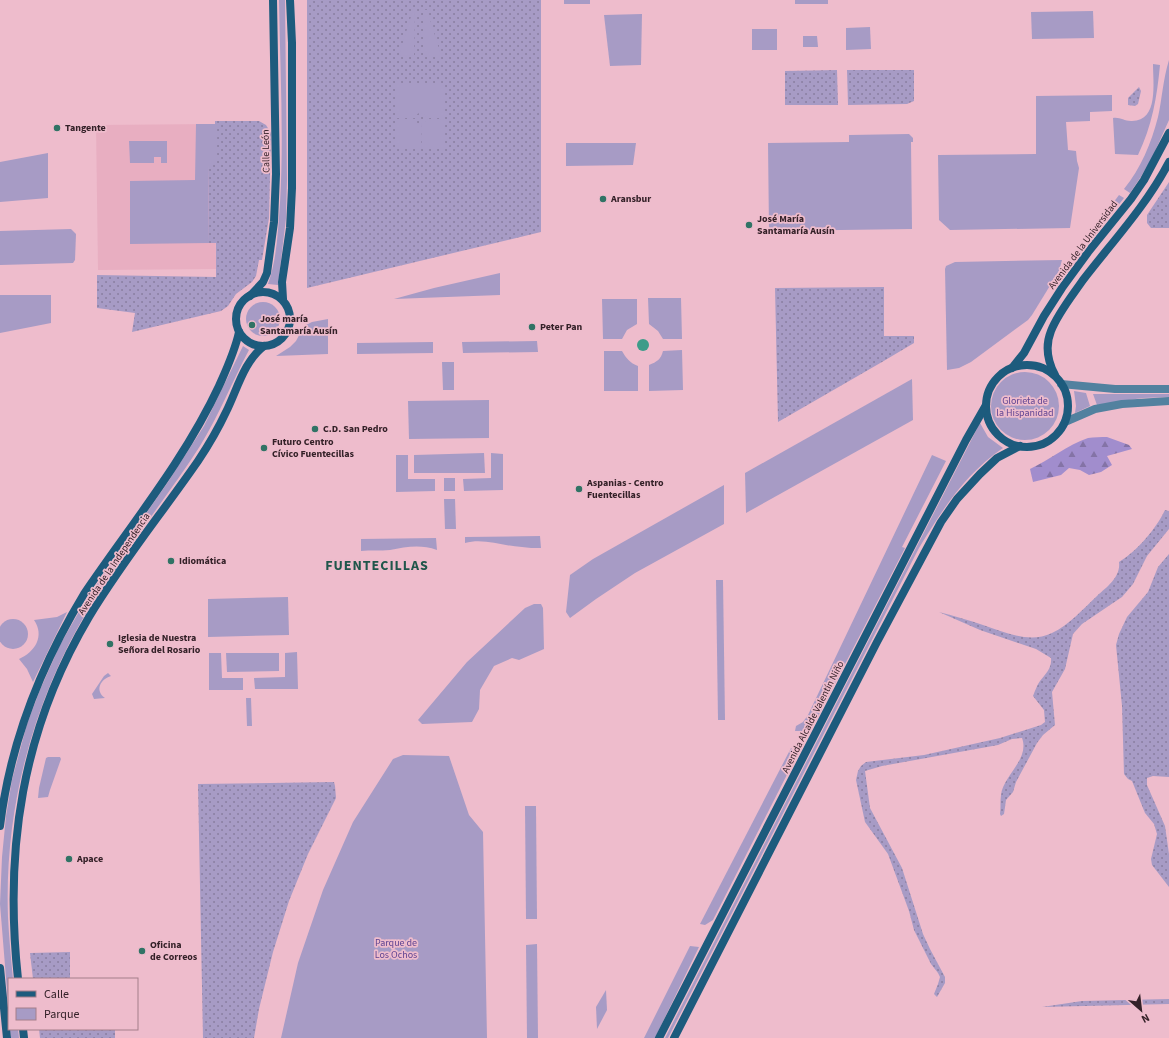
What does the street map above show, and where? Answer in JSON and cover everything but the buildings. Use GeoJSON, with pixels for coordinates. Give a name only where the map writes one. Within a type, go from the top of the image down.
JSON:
{"type":"FeatureCollection","features":[{"type":"Feature","properties":{"kind":"main road","name":"Calle León"},"geometry":{"type":"LineString","coordinates":[[250,296],[263,282],[267,273],[274,222],[276,174],[273,0]]}},
{"type":"Feature","properties":{"kind":"main road"},"geometry":{"type":"LineString","coordinates":[[283,300],[270,293],[260,292],[250,296],[242,302],[237,311],[236,324],[239,332],[246,340],[254,345],[264,346],[275,344],[280,341],[287,332],[291,319],[289,310],[283,300],[282,282],[290,228],[292,188],[292,43],[290,0]]}},
{"type":"Feature","properties":{"kind":"main road","name":"Avenida de la Universidad"},"geometry":{"type":"LineString","coordinates":[[1012,368],[1024,353],[1044,316],[1062,288],[1144,180],[1169,134]]}},
{"type":"Feature","properties":{"kind":"main road"},"geometry":{"type":"LineString","coordinates":[[1055,376],[1049,363],[1048,349],[1051,332],[1057,320],[1098,260],[1138,211],[1154,188],[1169,162]]}},
{"type":"Feature","properties":{"kind":"main road","name":"Avenida de la Independencia"},"geometry":{"type":"LineString","coordinates":[[0,826],[9,774],[17,742],[43,671],[63,630],[84,594],[180,456],[198,426],[211,403],[233,355],[239,332]]}},
{"type":"Feature","properties":{"kind":"main road","name":"Avenida de la Independencia"},"geometry":{"type":"LineString","coordinates":[[18,978],[13,906],[14,850],[26,774],[45,712],[72,650],[89,617],[198,460],[225,413],[248,364],[253,356],[264,346]]}},
{"type":"Feature","properties":{"kind":"main road"},"geometry":{"type":"LineString","coordinates":[[1028,365],[1047,370],[1055,376],[1062,384],[1066,393],[1068,412],[1065,422],[1051,439],[1042,444],[1031,447],[1020,446],[1009,443],[992,428],[986,405],[989,392],[995,380],[1012,368],[1028,365]]}},
{"type":"Feature","properties":{"kind":"main road","name":"Avenida Alcalde Valentín Niño"},"geometry":{"type":"LineString","coordinates":[[659,1038],[966,440],[986,405]]}},
{"type":"Feature","properties":{"kind":"main road"},"geometry":{"type":"LineString","coordinates":[[674,1038],[876,642],[941,522],[957,499],[976,478],[997,458],[1020,446]]}},
{"type":"Feature","properties":{"kind":"main road"},"geometry":{"type":"LineString","coordinates":[[0,968],[7,1038]]}},
{"type":"Feature","properties":{"kind":"street"},"geometry":{"type":"LineString","coordinates":[[1062,384],[1115,389],[1169,389]]}},
{"type":"Feature","properties":{"kind":"street"},"geometry":{"type":"LineString","coordinates":[[1065,422],[1095,409],[1122,404],[1169,401]]}},
{"type":"Feature","properties":{"kind":"shaded area"},"geometry":{"type":"Polygon","coordinates":[[[215,124],[216,269],[98,270],[96,125],[215,124]]]}},
{"type":"Feature","properties":{"kind":"shaded area"},"geometry":{"type":"Polygon","coordinates":[[[643,339],[647,341],[649,345],[647,349],[643,351],[639,349],[637,345],[639,341],[643,339]]]}},
{"type":"Feature","properties":{"kind":"green space"},"geometry":{"type":"Polygon","coordinates":[[[279,0],[285,0],[287,180],[286,218],[278,285],[268,284],[277,244],[281,178],[282,127],[279,0]]]}},
{"type":"Feature","properties":{"kind":"green space"},"geometry":{"type":"Polygon","coordinates":[[[307,0],[541,0],[541,232],[307,288],[307,0]]]}},
{"type":"Feature","properties":{"kind":"green space"},"geometry":{"type":"Polygon","coordinates":[[[564,0],[590,0],[590,4],[564,4],[564,0]]]}},
{"type":"Feature","properties":{"kind":"green space"},"geometry":{"type":"Polygon","coordinates":[[[795,0],[828,0],[828,4],[795,4],[795,0]]]}},
{"type":"Feature","properties":{"kind":"green space"},"geometry":{"type":"Polygon","coordinates":[[[413,10],[415,10],[414,56],[399,55],[413,10]]]}},
{"type":"Feature","properties":{"kind":"green space"},"geometry":{"type":"Polygon","coordinates":[[[425,10],[427,10],[441,55],[425,55],[425,10]]]}},
{"type":"Feature","properties":{"kind":"green space"},"geometry":{"type":"Polygon","coordinates":[[[1093,11],[1094,38],[1032,39],[1031,12],[1093,11]]]}},
{"type":"Feature","properties":{"kind":"green space"},"geometry":{"type":"Polygon","coordinates":[[[642,14],[641,65],[610,66],[604,15],[642,14]]]}},
{"type":"Feature","properties":{"kind":"green space"},"geometry":{"type":"Polygon","coordinates":[[[870,27],[871,49],[846,50],[846,28],[870,27]]]}},
{"type":"Feature","properties":{"kind":"green space"},"geometry":{"type":"Polygon","coordinates":[[[752,29],[777,29],[777,50],[752,50],[752,29]]]}},
{"type":"Feature","properties":{"kind":"green space"},"geometry":{"type":"Polygon","coordinates":[[[803,36],[817,36],[818,47],[803,47],[803,36]]]}},
{"type":"Feature","properties":{"kind":"green space"},"geometry":{"type":"Polygon","coordinates":[[[1169,60],[1169,120],[1152,158],[1130,193],[1124,189],[1136,173],[1152,137],[1158,117],[1165,74],[1169,60]]]}},
{"type":"Feature","properties":{"kind":"green space"},"geometry":{"type":"Polygon","coordinates":[[[1153,64],[1160,65],[1159,77],[1153,111],[1143,144],[1138,155],[1115,154],[1113,118],[1131,121],[1140,120],[1146,115],[1152,100],[1153,64]]]}},
{"type":"Feature","properties":{"kind":"green space"},"geometry":{"type":"Polygon","coordinates":[[[837,70],[838,105],[785,105],[785,71],[837,70]]]}},
{"type":"Feature","properties":{"kind":"green space"},"geometry":{"type":"Polygon","coordinates":[[[847,70],[914,70],[914,101],[907,104],[848,105],[847,70]]]}},
{"type":"Feature","properties":{"kind":"green space"},"geometry":{"type":"Polygon","coordinates":[[[396,85],[419,85],[419,113],[415,118],[396,118],[396,85]]]}},
{"type":"Feature","properties":{"kind":"green space"},"geometry":{"type":"Polygon","coordinates":[[[421,85],[444,85],[444,118],[426,118],[424,114],[421,113],[421,85]]]}},
{"type":"Feature","properties":{"kind":"green space"},"geometry":{"type":"Polygon","coordinates":[[[1139,87],[1141,91],[1138,104],[1135,106],[1128,105],[1128,98],[1139,87]]]}},
{"type":"Feature","properties":{"kind":"green space"},"geometry":{"type":"Polygon","coordinates":[[[1112,95],[1112,111],[1090,112],[1090,121],[1066,122],[1068,150],[1076,151],[1079,168],[1070,228],[950,230],[939,220],[938,155],[1036,154],[1036,96],[1112,95]]]}},
{"type":"Feature","properties":{"kind":"green space"},"geometry":{"type":"Polygon","coordinates":[[[445,119],[445,149],[422,149],[421,124],[426,120],[445,119]]]}},
{"type":"Feature","properties":{"kind":"green space"},"geometry":{"type":"Polygon","coordinates":[[[396,120],[415,120],[416,123],[420,124],[420,149],[396,149],[396,120]]]}},
{"type":"Feature","properties":{"kind":"green space"},"geometry":{"type":"Polygon","coordinates":[[[215,121],[259,121],[266,125],[271,133],[269,218],[262,260],[259,260],[256,276],[252,282],[236,294],[228,306],[221,311],[132,332],[135,313],[97,308],[97,275],[216,277],[216,243],[209,243],[208,164],[215,164],[215,121]]]}},
{"type":"Feature","properties":{"kind":"green space"},"geometry":{"type":"Polygon","coordinates":[[[196,124],[215,124],[215,164],[208,164],[209,243],[130,244],[130,181],[195,180],[196,124]]]}},
{"type":"Feature","properties":{"kind":"green space"},"geometry":{"type":"Polygon","coordinates":[[[909,134],[913,138],[913,142],[911,142],[912,229],[769,231],[768,143],[849,142],[849,135],[909,134]]]}},
{"type":"Feature","properties":{"kind":"green space"},"geometry":{"type":"Polygon","coordinates":[[[129,141],[167,141],[167,163],[161,163],[161,157],[154,157],[154,163],[130,163],[129,141]]]}},
{"type":"Feature","properties":{"kind":"green space"},"geometry":{"type":"Polygon","coordinates":[[[566,143],[636,143],[633,165],[566,166],[566,143]]]}},
{"type":"Feature","properties":{"kind":"green space"},"geometry":{"type":"Polygon","coordinates":[[[48,153],[48,198],[0,202],[0,162],[48,153]]]}},
{"type":"Feature","properties":{"kind":"green space"},"geometry":{"type":"Polygon","coordinates":[[[1169,182],[1169,228],[1151,228],[1147,223],[1147,215],[1169,182]]]}},
{"type":"Feature","properties":{"kind":"green space"},"geometry":{"type":"Polygon","coordinates":[[[1119,195],[1124,198],[1094,234],[1094,228],[1119,195]]]}},
{"type":"Feature","properties":{"kind":"green space"},"geometry":{"type":"Polygon","coordinates":[[[71,229],[76,234],[75,260],[73,263],[0,265],[0,231],[71,229]]]}},
{"type":"Feature","properties":{"kind":"green space"},"geometry":{"type":"Polygon","coordinates":[[[1062,260],[1059,271],[1028,320],[971,362],[959,368],[947,370],[946,266],[955,262],[1062,260]]]}},
{"type":"Feature","properties":{"kind":"green space"},"geometry":{"type":"Polygon","coordinates":[[[500,273],[500,295],[394,299],[434,288],[500,273]]]}},
{"type":"Feature","properties":{"kind":"green space"},"geometry":{"type":"Polygon","coordinates":[[[884,287],[884,336],[914,336],[914,343],[778,422],[775,288],[884,287]]]}},
{"type":"Feature","properties":{"kind":"green space"},"geometry":{"type":"Polygon","coordinates":[[[0,295],[51,295],[51,323],[0,333],[0,295]]]}},
{"type":"Feature","properties":{"kind":"green space"},"geometry":{"type":"Polygon","coordinates":[[[648,298],[681,298],[682,339],[663,339],[658,331],[649,324],[648,298]]]}},
{"type":"Feature","properties":{"kind":"green space"},"geometry":{"type":"Polygon","coordinates":[[[602,299],[637,299],[637,324],[627,330],[622,339],[603,339],[602,299]]]}},
{"type":"Feature","properties":{"kind":"green space"},"geometry":{"type":"Polygon","coordinates":[[[260,302],[266,302],[270,303],[277,309],[280,319],[279,326],[273,333],[266,336],[260,336],[256,335],[249,329],[246,322],[246,316],[247,312],[253,305],[260,302]]]}},
{"type":"Feature","properties":{"kind":"green space"},"geometry":{"type":"Polygon","coordinates":[[[328,319],[328,354],[276,356],[296,341],[304,326],[312,322],[328,319]]]}},
{"type":"Feature","properties":{"kind":"green space"},"geometry":{"type":"Polygon","coordinates":[[[537,341],[538,352],[463,353],[462,342],[537,341]]]}},
{"type":"Feature","properties":{"kind":"green space"},"geometry":{"type":"Polygon","coordinates":[[[433,342],[433,353],[357,354],[357,343],[433,342]]]}},
{"type":"Feature","properties":{"kind":"green space"},"geometry":{"type":"Polygon","coordinates":[[[243,346],[249,350],[207,434],[187,466],[118,563],[92,603],[54,676],[39,714],[27,754],[11,834],[8,875],[8,917],[13,978],[8,978],[8,1003],[0,904],[2,857],[6,816],[12,780],[27,724],[60,645],[84,603],[168,482],[204,426],[243,346]]]}},
{"type":"Feature","properties":{"kind":"green space"},"geometry":{"type":"Polygon","coordinates":[[[682,350],[683,390],[649,391],[649,365],[658,360],[663,351],[682,350]]]}},
{"type":"Feature","properties":{"kind":"green space"},"geometry":{"type":"Polygon","coordinates":[[[604,351],[622,351],[628,360],[638,366],[638,391],[604,391],[604,351]]]}},
{"type":"Feature","properties":{"kind":"green space"},"geometry":{"type":"Polygon","coordinates":[[[442,362],[454,362],[454,390],[443,390],[442,362]]]}},
{"type":"Feature","properties":{"kind":"green space","name":"Glorieta de la Hispanidad"},"geometry":{"type":"Polygon","coordinates":[[[1025,372],[1038,375],[1049,382],[1056,393],[1059,406],[1056,419],[1049,430],[1038,437],[1025,440],[1012,437],[1001,430],[994,419],[991,406],[994,393],[1001,382],[1012,375],[1025,372]]]}},
{"type":"Feature","properties":{"kind":"green space"},"geometry":{"type":"Polygon","coordinates":[[[912,379],[913,420],[746,513],[745,473],[912,379]]]}},
{"type":"Feature","properties":{"kind":"green space"},"geometry":{"type":"Polygon","coordinates":[[[1074,391],[1086,393],[1090,406],[1075,413],[1076,406],[1074,391]]]}},
{"type":"Feature","properties":{"kind":"green space"},"geometry":{"type":"Polygon","coordinates":[[[1093,394],[1169,394],[1169,397],[1142,398],[1097,405],[1093,394]]]}},
{"type":"Feature","properties":{"kind":"green space"},"geometry":{"type":"Polygon","coordinates":[[[489,400],[489,438],[409,439],[408,401],[489,400]]]}},
{"type":"Feature","properties":{"kind":"green space"},"geometry":{"type":"Polygon","coordinates":[[[980,423],[988,437],[1003,448],[977,469],[955,494],[936,520],[919,548],[668,1038],[665,1038],[980,423]]]}},
{"type":"Feature","properties":{"kind":"green space"},"geometry":{"type":"Polygon","coordinates":[[[1107,437],[1129,445],[1132,449],[1107,456],[1112,465],[1101,472],[1089,475],[1080,470],[1069,468],[1061,475],[1033,482],[1030,469],[1080,441],[1088,438],[1107,437]]]}},
{"type":"Feature","properties":{"kind":"green space"},"geometry":{"type":"Polygon","coordinates":[[[484,453],[485,473],[414,473],[414,455],[484,453]]]}},
{"type":"Feature","properties":{"kind":"green space"},"geometry":{"type":"Polygon","coordinates":[[[491,453],[503,454],[503,490],[464,491],[463,479],[491,478],[491,453]]]}},
{"type":"Feature","properties":{"kind":"green space"},"geometry":{"type":"Polygon","coordinates":[[[396,455],[408,455],[408,479],[435,479],[435,491],[396,492],[396,455]]]}},
{"type":"Feature","properties":{"kind":"green space"},"geometry":{"type":"Polygon","coordinates":[[[932,455],[946,461],[902,547],[905,548],[813,726],[805,731],[795,731],[796,726],[803,722],[808,715],[932,455]]]}},
{"type":"Feature","properties":{"kind":"green space"},"geometry":{"type":"Polygon","coordinates":[[[444,478],[455,478],[455,491],[444,491],[444,478]]]}},
{"type":"Feature","properties":{"kind":"green space"},"geometry":{"type":"Polygon","coordinates":[[[724,485],[724,524],[635,573],[570,618],[566,612],[570,575],[593,559],[724,485]]]}},
{"type":"Feature","properties":{"kind":"green space"},"geometry":{"type":"Polygon","coordinates":[[[444,499],[455,499],[456,529],[445,529],[444,499]]]}},
{"type":"Feature","properties":{"kind":"green space"},"geometry":{"type":"Polygon","coordinates":[[[1165,510],[1169,511],[1169,529],[1147,556],[1133,584],[1122,597],[1082,624],[1073,634],[1065,669],[1052,692],[1055,725],[1043,735],[1037,743],[1016,782],[1013,792],[1006,800],[1004,814],[1001,816],[1000,814],[1001,795],[1006,781],[1022,753],[1022,738],[1012,739],[998,745],[882,766],[865,771],[870,808],[902,868],[923,934],[945,977],[945,983],[937,997],[934,994],[940,977],[931,964],[914,930],[909,911],[888,854],[865,822],[856,780],[858,771],[866,762],[924,755],[1000,738],[1041,725],[1045,722],[1044,710],[1033,696],[1039,683],[1050,668],[1051,658],[1036,649],[980,630],[939,612],[1017,636],[1035,637],[1052,633],[1070,621],[1109,585],[1116,577],[1119,562],[1133,552],[1145,539],[1157,525],[1165,510]]]}},
{"type":"Feature","properties":{"kind":"green space"},"geometry":{"type":"Polygon","coordinates":[[[540,536],[541,548],[529,548],[479,541],[465,543],[465,537],[540,536]]]}},
{"type":"Feature","properties":{"kind":"green space"},"geometry":{"type":"Polygon","coordinates":[[[436,538],[437,550],[425,547],[413,547],[390,550],[361,551],[361,539],[436,538]]]}},
{"type":"Feature","properties":{"kind":"green space"},"geometry":{"type":"Polygon","coordinates":[[[1169,554],[1169,777],[1153,776],[1147,778],[1147,785],[1165,826],[1169,854],[1169,887],[1152,865],[1151,859],[1157,834],[1154,824],[1145,813],[1132,781],[1124,774],[1122,706],[1116,645],[1119,634],[1127,617],[1148,592],[1158,567],[1169,554]]]}},
{"type":"Feature","properties":{"kind":"green space"},"geometry":{"type":"Polygon","coordinates":[[[716,580],[723,580],[725,720],[718,720],[716,580]]]}},
{"type":"Feature","properties":{"kind":"green space"},"geometry":{"type":"Polygon","coordinates":[[[288,597],[289,635],[208,637],[208,599],[288,597]]]}},
{"type":"Feature","properties":{"kind":"green space"},"geometry":{"type":"Polygon","coordinates":[[[534,604],[541,604],[543,608],[544,649],[519,660],[512,658],[494,666],[480,690],[479,709],[472,722],[422,724],[418,720],[467,662],[525,608],[534,604]]]}},
{"type":"Feature","properties":{"kind":"green space"},"geometry":{"type":"Polygon","coordinates":[[[67,612],[33,682],[27,669],[19,659],[30,652],[37,643],[39,632],[34,620],[57,617],[67,612]]]}},
{"type":"Feature","properties":{"kind":"green space"},"geometry":{"type":"Polygon","coordinates":[[[13,619],[19,621],[26,628],[28,634],[26,640],[19,647],[13,649],[7,647],[0,640],[0,628],[7,621],[13,619]]]}},
{"type":"Feature","properties":{"kind":"green space"},"geometry":{"type":"Polygon","coordinates":[[[297,652],[298,689],[255,689],[254,678],[285,677],[285,653],[297,652]]]}},
{"type":"Feature","properties":{"kind":"green space"},"geometry":{"type":"Polygon","coordinates":[[[209,653],[221,653],[222,678],[243,678],[243,690],[209,690],[209,653]]]}},
{"type":"Feature","properties":{"kind":"green space"},"geometry":{"type":"Polygon","coordinates":[[[226,653],[279,653],[279,671],[227,672],[226,653]]]}},
{"type":"Feature","properties":{"kind":"green space"},"geometry":{"type":"Polygon","coordinates":[[[108,673],[111,676],[107,677],[102,682],[99,688],[100,692],[105,698],[94,699],[92,694],[104,676],[108,673]]]}},
{"type":"Feature","properties":{"kind":"green space"},"geometry":{"type":"Polygon","coordinates":[[[246,698],[251,698],[252,726],[247,726],[246,698]]]}},
{"type":"Feature","properties":{"kind":"green space"},"geometry":{"type":"Polygon","coordinates":[[[791,748],[797,755],[713,920],[705,925],[700,924],[791,748]]]}},
{"type":"Feature","properties":{"kind":"green space","name":"Parque de Los Ochos"},"geometry":{"type":"Polygon","coordinates":[[[403,755],[449,756],[469,815],[483,832],[487,1038],[281,1038],[298,963],[323,890],[353,822],[393,759],[403,755]]]}},
{"type":"Feature","properties":{"kind":"green space"},"geometry":{"type":"Polygon","coordinates":[[[60,757],[61,759],[48,797],[38,798],[46,758],[60,757]]]}},
{"type":"Feature","properties":{"kind":"green space"},"geometry":{"type":"Polygon","coordinates":[[[334,782],[336,798],[308,854],[289,901],[273,952],[259,1009],[254,1038],[203,1038],[198,784],[334,782]]]}},
{"type":"Feature","properties":{"kind":"green space"},"geometry":{"type":"Polygon","coordinates":[[[525,806],[536,806],[537,919],[526,919],[525,806]]]}},
{"type":"Feature","properties":{"kind":"green space"},"geometry":{"type":"Polygon","coordinates":[[[537,944],[538,1038],[527,1038],[526,945],[537,944]]]}},
{"type":"Feature","properties":{"kind":"green space"},"geometry":{"type":"Polygon","coordinates":[[[690,946],[699,947],[655,1038],[644,1038],[690,946]]]}},
{"type":"Feature","properties":{"kind":"green space"},"geometry":{"type":"Polygon","coordinates":[[[70,952],[70,978],[33,978],[30,953],[70,952]]]}},
{"type":"Feature","properties":{"kind":"green space"},"geometry":{"type":"Polygon","coordinates":[[[606,990],[607,1010],[597,1029],[596,1007],[606,990]]]}},
{"type":"Feature","properties":{"kind":"green space"},"geometry":{"type":"Polygon","coordinates":[[[1169,999],[1169,1004],[1042,1007],[1082,1001],[1169,999]]]}},
{"type":"Feature","properties":{"kind":"green space"},"geometry":{"type":"Polygon","coordinates":[[[10,1030],[18,1030],[19,1038],[11,1038],[10,1030]]]}},
{"type":"Feature","properties":{"kind":"green space"},"geometry":{"type":"Polygon","coordinates":[[[39,1030],[115,1030],[115,1038],[40,1038],[39,1030]]]}},
{"type":"Feature","properties":{"kind":"place","name":"Tangente"},"geometry":{"type":"Point","coordinates":[57,128]}},
{"type":"Feature","properties":{"kind":"place","name":"Aransbur"},"geometry":{"type":"Point","coordinates":[603,199]}},
{"type":"Feature","properties":{"kind":"place","name":"José María Santamaría Ausín"},"geometry":{"type":"Point","coordinates":[749,225]}},
{"type":"Feature","properties":{"kind":"place","name":"José maría Santamaría Ausín"},"geometry":{"type":"Point","coordinates":[252,325]}},
{"type":"Feature","properties":{"kind":"place","name":"Peter Pan"},"geometry":{"type":"Point","coordinates":[532,327]}},
{"type":"Feature","properties":{"kind":"place","name":"C.D. San Pedro"},"geometry":{"type":"Point","coordinates":[315,429]}},
{"type":"Feature","properties":{"kind":"place","name":"Futuro Centro Cívico Fuentecillas"},"geometry":{"type":"Point","coordinates":[264,448]}},
{"type":"Feature","properties":{"kind":"place","name":"Aspanias - Centro Fuentecillas"},"geometry":{"type":"Point","coordinates":[579,489]}},
{"type":"Feature","properties":{"kind":"place","name":"Idiomática"},"geometry":{"type":"Point","coordinates":[171,561]}},
{"type":"Feature","properties":{"kind":"place","name":"Iglesia de Nuestra Señora del Rosario"},"geometry":{"type":"Point","coordinates":[110,644]}},
{"type":"Feature","properties":{"kind":"place","name":"Apace"},"geometry":{"type":"Point","coordinates":[69,859]}},
{"type":"Feature","properties":{"kind":"place","name":"Oficina de Correos"},"geometry":{"type":"Point","coordinates":[142,951]}},
{"type":"Feature","properties":{"kind":"district","name":"FUENTECILLAS"},"geometry":{"type":"Point","coordinates":[377,566]}}]}
